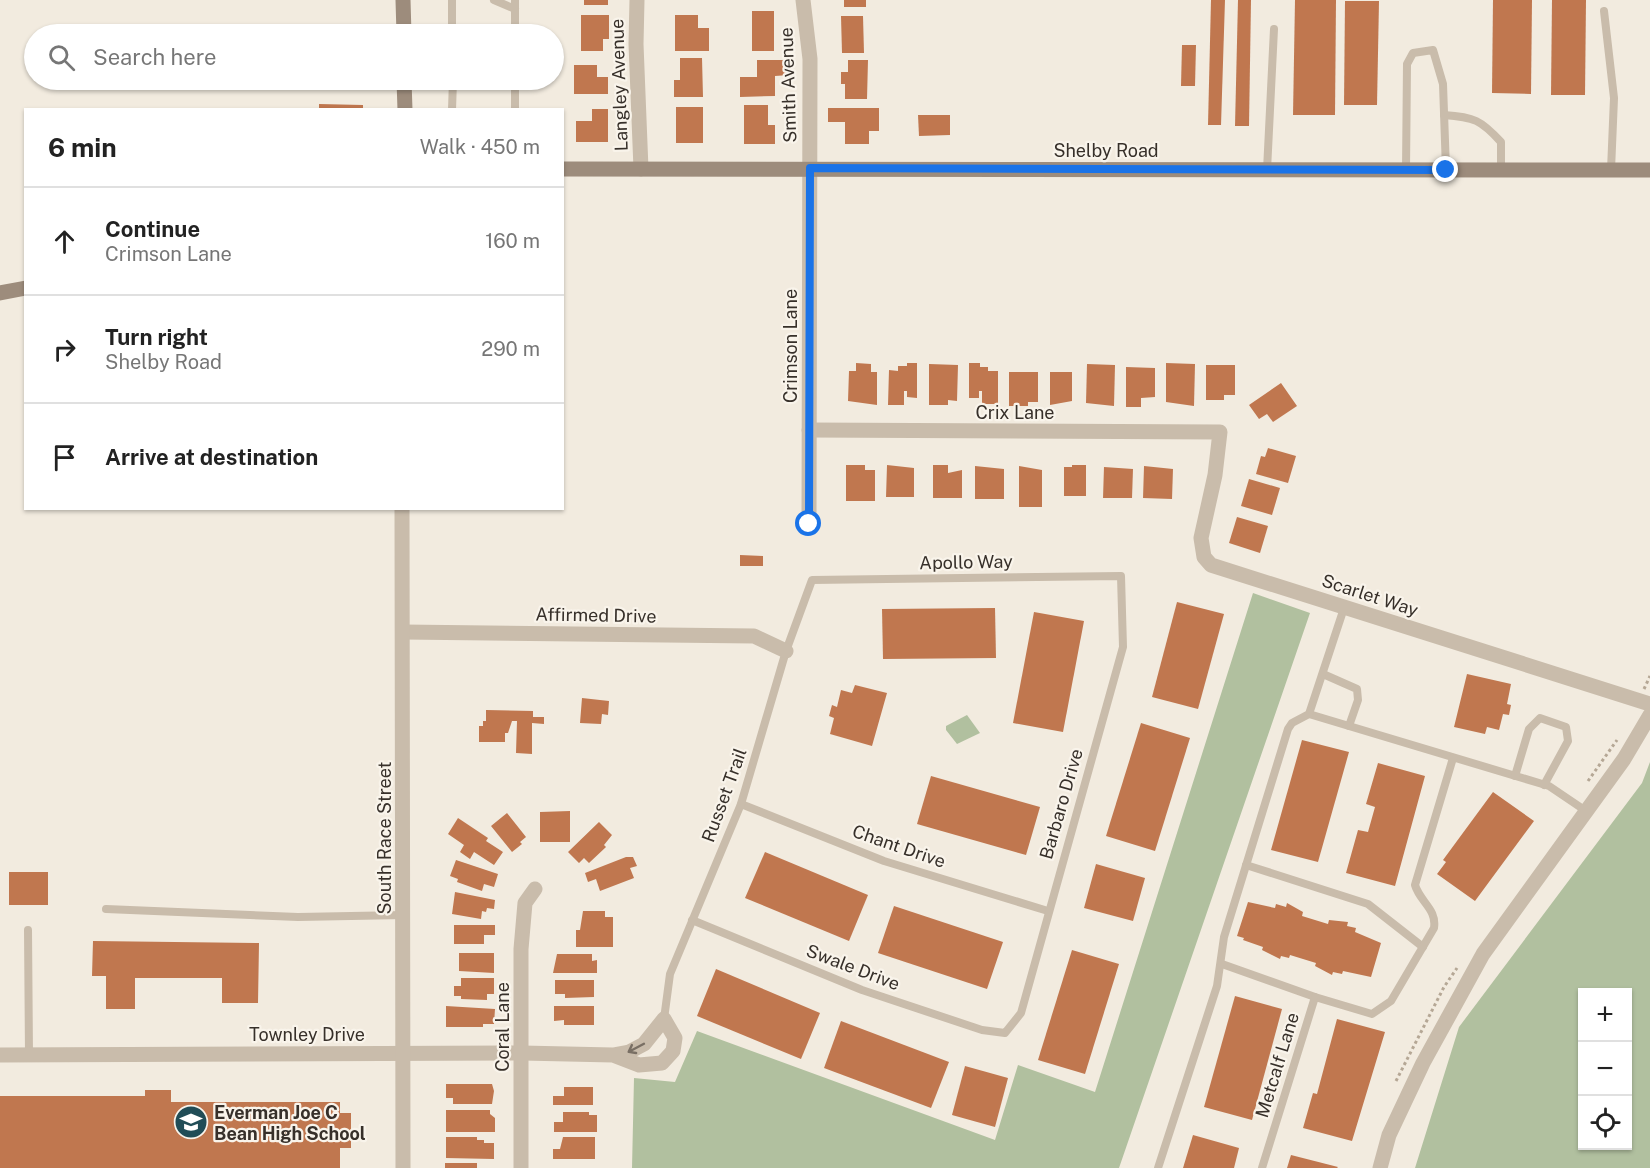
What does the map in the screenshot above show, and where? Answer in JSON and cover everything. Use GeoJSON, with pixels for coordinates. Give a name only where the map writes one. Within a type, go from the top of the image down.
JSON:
{"type":"FeatureCollection","features":[{"type":"Feature","properties":{"kind":"main road"},"geometry":{"type":"LineString","coordinates":[[403,0],[404,24]]}},
{"type":"Feature","properties":{"kind":"main road"},"geometry":{"type":"LineString","coordinates":[[404,90],[405,108]]}},
{"type":"Feature","properties":{"kind":"main road","name":"Shelby Road"},"geometry":{"type":"LineString","coordinates":[[564,169],[1650,170]]}},
{"type":"Feature","properties":{"kind":"main road"},"geometry":{"type":"LineString","coordinates":[[0,293],[24,288]]}},
{"type":"Feature","properties":{"kind":"street","name":"Langley Avenue"},"geometry":{"type":"LineString","coordinates":[[637,0],[636,44],[641,169]]}},
{"type":"Feature","properties":{"kind":"street","name":"Smith Avenue"},"geometry":{"type":"LineString","coordinates":[[803,0],[810,59],[810,168]]}},
{"type":"Feature","properties":{"kind":"street","name":"Crimson Lane"},"geometry":{"type":"LineString","coordinates":[[809,524],[810,168]]}},
{"type":"Feature","properties":{"kind":"street","name":"Crix Lane"},"geometry":{"type":"LineString","coordinates":[[809,430],[1220,432]]}},
{"type":"Feature","properties":{"kind":"street","name":"Scarlet Way"},"geometry":{"type":"LineString","coordinates":[[1220,432],[1215,476],[1201,538],[1204,557],[1211,565],[1650,704]]}},
{"type":"Feature","properties":{"kind":"street","name":"South Race Street"},"geometry":{"type":"LineString","coordinates":[[402,510],[403,1168]]}},
{"type":"Feature","properties":{"kind":"street","name":"Affirmed Drive"},"geometry":{"type":"LineString","coordinates":[[403,632],[754,636],[786,651]]}},
{"type":"Feature","properties":{"kind":"street"},"geometry":{"type":"LineString","coordinates":[[1380,1168],[1389,1135],[1423,1063],[1483,954],[1624,759],[1650,715]]}},
{"type":"Feature","properties":{"kind":"street","name":"Coral Lane"},"geometry":{"type":"LineString","coordinates":[[521,1168],[521,950],[525,903],[535,889]]}},
{"type":"Feature","properties":{"kind":"street","name":"Townley Drive"},"geometry":{"type":"LineString","coordinates":[[0,1055],[522,1053],[613,1055],[629,1052],[644,1044],[664,1019],[675,1038],[673,1051],[662,1062],[639,1065],[613,1055]]}},
{"type":"Feature","properties":{"kind":"lane"},"geometry":{"type":"LineString","coordinates":[[452,0],[452,24]]}},
{"type":"Feature","properties":{"kind":"lane"},"geometry":{"type":"LineString","coordinates":[[494,0],[514,4],[514,24]]}},
{"type":"Feature","properties":{"kind":"lane"},"geometry":{"type":"LineString","coordinates":[[1604,11],[1614,98],[1611,170]]}},
{"type":"Feature","properties":{"kind":"lane"},"geometry":{"type":"LineString","coordinates":[[1267,170],[1274,28]]}},
{"type":"Feature","properties":{"kind":"lane"},"geometry":{"type":"LineString","coordinates":[[1406,170],[1407,64],[1413,53],[1433,50],[1443,84],[1446,170]]}},
{"type":"Feature","properties":{"kind":"lane"},"geometry":{"type":"LineString","coordinates":[[452,108],[453,90]]}},
{"type":"Feature","properties":{"kind":"lane"},"geometry":{"type":"LineString","coordinates":[[514,90],[514,108]]}},
{"type":"Feature","properties":{"kind":"lane"},"geometry":{"type":"LineString","coordinates":[[1444,114],[1465,116],[1483,122],[1501,142],[1501,170]]}},
{"type":"Feature","properties":{"kind":"lane","name":"Apollo Way"},"geometry":{"type":"LineString","coordinates":[[812,580],[1120,576]]}},
{"type":"Feature","properties":{"kind":"lane","name":"Barbaro Drive"},"geometry":{"type":"LineString","coordinates":[[1005,1033],[1021,1013],[1123,647],[1120,576]]}},
{"type":"Feature","properties":{"kind":"lane","name":"Russet Trail"},"geometry":{"type":"LineString","coordinates":[[664,1019],[670,974],[741,804],[786,651],[812,580]]}},
{"type":"Feature","properties":{"kind":"lane"},"geometry":{"type":"LineString","coordinates":[[1158,1168],[1217,986],[1222,964],[1224,937],[1288,729],[1292,723],[1309,714],[1344,608]]}},
{"type":"Feature","properties":{"kind":"lane"},"geometry":{"type":"LineString","coordinates":[[1323,674],[1357,689],[1358,700],[1349,726]]}},
{"type":"Feature","properties":{"kind":"lane"},"geometry":{"type":"LineString","coordinates":[[1309,714],[1544,785],[1586,811]]}},
{"type":"Feature","properties":{"kind":"lane"},"geometry":{"type":"LineString","coordinates":[[1515,776],[1529,729],[1540,718],[1566,727],[1568,733],[1568,741],[1544,785]]}},
{"type":"Feature","properties":{"kind":"lane","name":"Metcalf Lane"},"geometry":{"type":"LineString","coordinates":[[1262,1168],[1315,997],[1372,1014],[1391,1001],[1434,928],[1436,919],[1431,909],[1417,894],[1415,885],[1417,870],[1453,758]]}},
{"type":"Feature","properties":{"kind":"lane","name":"Chant Drive"},"geometry":{"type":"LineString","coordinates":[[741,804],[884,861],[1048,911]]}},
{"type":"Feature","properties":{"kind":"lane"},"geometry":{"type":"LineString","coordinates":[[1246,866],[1368,904],[1423,947]]}},
{"type":"Feature","properties":{"kind":"lane"},"geometry":{"type":"LineString","coordinates":[[106,909],[298,917],[404,915]]}},
{"type":"Feature","properties":{"kind":"lane","name":"Swale Drive"},"geometry":{"type":"LineString","coordinates":[[692,920],[862,990],[982,1030],[1005,1033]]}},
{"type":"Feature","properties":{"kind":"lane"},"geometry":{"type":"LineString","coordinates":[[28,930],[29,1055]]}},
{"type":"Feature","properties":{"kind":"lane"},"geometry":{"type":"LineString","coordinates":[[1222,964],[1315,997]]}},
{"type":"Feature","properties":{"kind":"green space"},"geometry":{"type":"Polygon","coordinates":[[[1253,593],[1310,613],[1119,1168],[632,1168],[634,1078],[675,1082],[697,1031],[995,1140],[1018,1065],[1095,1092],[1253,593]]]}},
{"type":"Feature","properties":{"kind":"green space"},"geometry":{"type":"Polygon","coordinates":[[[967,715],[980,733],[957,744],[946,730],[946,726],[967,715]]]}},
{"type":"Feature","properties":{"kind":"green space"},"geometry":{"type":"Polygon","coordinates":[[[1650,762],[1650,1168],[1415,1168],[1459,1027],[1642,783],[1650,762]]]}},
{"type":"Feature","properties":{"kind":"building"},"geometry":{"type":"Polygon","coordinates":[[[584,0],[608,0],[608,5],[584,5],[584,0]]]}},
{"type":"Feature","properties":{"kind":"building"},"geometry":{"type":"Polygon","coordinates":[[[844,0],[866,0],[866,7],[844,7],[844,0]]]}},
{"type":"Feature","properties":{"kind":"building"},"geometry":{"type":"Polygon","coordinates":[[[1211,0],[1225,0],[1221,125],[1208,125],[1211,0]]]}},
{"type":"Feature","properties":{"kind":"building"},"geometry":{"type":"Polygon","coordinates":[[[1238,0],[1251,0],[1249,126],[1235,126],[1238,0]]]}},
{"type":"Feature","properties":{"kind":"building"},"geometry":{"type":"Polygon","coordinates":[[[1295,0],[1336,0],[1335,115],[1293,115],[1295,0]]]}},
{"type":"Feature","properties":{"kind":"building"},"geometry":{"type":"Polygon","coordinates":[[[1493,0],[1532,0],[1531,94],[1492,93],[1493,0]]]}},
{"type":"Feature","properties":{"kind":"building"},"geometry":{"type":"Polygon","coordinates":[[[1552,0],[1586,0],[1585,95],[1551,95],[1552,0]]]}},
{"type":"Feature","properties":{"kind":"building"},"geometry":{"type":"Polygon","coordinates":[[[1345,1],[1379,1],[1377,105],[1344,105],[1345,1]]]}},
{"type":"Feature","properties":{"kind":"building"},"geometry":{"type":"Polygon","coordinates":[[[752,11],[774,11],[774,51],[752,51],[752,11]]]}},
{"type":"Feature","properties":{"kind":"building"},"geometry":{"type":"Polygon","coordinates":[[[581,15],[609,15],[609,39],[603,39],[603,51],[581,51],[581,15]]]}},
{"type":"Feature","properties":{"kind":"building"},"geometry":{"type":"Polygon","coordinates":[[[675,15],[698,15],[698,28],[709,28],[709,51],[675,51],[675,15]]]}},
{"type":"Feature","properties":{"kind":"building"},"geometry":{"type":"Polygon","coordinates":[[[841,16],[863,16],[864,53],[842,53],[841,16]]]}},
{"type":"Feature","properties":{"kind":"building"},"geometry":{"type":"Polygon","coordinates":[[[1182,45],[1196,45],[1195,86],[1181,86],[1182,45]]]}},
{"type":"Feature","properties":{"kind":"building"},"geometry":{"type":"Polygon","coordinates":[[[680,58],[702,58],[703,97],[674,97],[674,80],[680,80],[680,58]]]}},
{"type":"Feature","properties":{"kind":"building"},"geometry":{"type":"Polygon","coordinates":[[[757,60],[788,60],[789,75],[775,76],[775,96],[740,97],[740,77],[757,77],[757,60]]]}},
{"type":"Feature","properties":{"kind":"building"},"geometry":{"type":"Polygon","coordinates":[[[848,60],[868,60],[867,99],[845,99],[845,84],[841,84],[841,72],[848,72],[848,60]]]}},
{"type":"Feature","properties":{"kind":"building"},"geometry":{"type":"Polygon","coordinates":[[[574,65],[597,65],[597,77],[608,77],[608,94],[574,94],[574,65]]]}},
{"type":"Feature","properties":{"kind":"building"},"geometry":{"type":"Polygon","coordinates":[[[319,104],[363,105],[363,108],[319,108],[319,104]]]}},
{"type":"Feature","properties":{"kind":"building"},"geometry":{"type":"Polygon","coordinates":[[[744,105],[768,105],[768,125],[775,125],[775,144],[744,144],[744,105]]]}},
{"type":"Feature","properties":{"kind":"building"},"geometry":{"type":"Polygon","coordinates":[[[676,107],[703,107],[703,143],[676,143],[676,107]]]}},
{"type":"Feature","properties":{"kind":"building"},"geometry":{"type":"Polygon","coordinates":[[[828,108],[879,108],[879,131],[869,131],[869,144],[845,144],[845,122],[828,122],[828,108]]]}},
{"type":"Feature","properties":{"kind":"building"},"geometry":{"type":"Polygon","coordinates":[[[592,109],[608,109],[608,142],[576,142],[576,121],[592,121],[592,109]]]}},
{"type":"Feature","properties":{"kind":"building"},"geometry":{"type":"Polygon","coordinates":[[[918,115],[950,115],[950,135],[919,136],[918,115]]]}},
{"type":"Feature","properties":{"kind":"building"},"geometry":{"type":"Polygon","coordinates":[[[856,363],[871,364],[871,372],[877,372],[877,405],[848,401],[849,371],[856,371],[856,363]]]}},
{"type":"Feature","properties":{"kind":"building"},"geometry":{"type":"Polygon","coordinates":[[[907,363],[917,363],[917,398],[907,397],[907,391],[904,391],[904,405],[888,405],[889,370],[898,371],[898,366],[907,366],[907,363]]]}},
{"type":"Feature","properties":{"kind":"building"},"geometry":{"type":"Polygon","coordinates":[[[969,363],[980,363],[980,367],[988,367],[988,371],[998,371],[998,404],[982,404],[982,391],[979,391],[979,398],[969,398],[969,363]]]}},
{"type":"Feature","properties":{"kind":"building"},"geometry":{"type":"Polygon","coordinates":[[[1166,363],[1195,364],[1194,406],[1166,402],[1166,363]]]}},
{"type":"Feature","properties":{"kind":"building"},"geometry":{"type":"Polygon","coordinates":[[[929,364],[958,365],[957,401],[948,400],[948,405],[929,405],[929,364]]]}},
{"type":"Feature","properties":{"kind":"building"},"geometry":{"type":"Polygon","coordinates":[[[1087,364],[1115,365],[1114,406],[1086,403],[1087,364]]]}},
{"type":"Feature","properties":{"kind":"building"},"geometry":{"type":"Polygon","coordinates":[[[1206,365],[1235,365],[1235,395],[1224,395],[1224,400],[1206,400],[1206,365]]]}},
{"type":"Feature","properties":{"kind":"building"},"geometry":{"type":"Polygon","coordinates":[[[1126,367],[1155,368],[1155,397],[1141,398],[1141,407],[1126,407],[1126,367]]]}},
{"type":"Feature","properties":{"kind":"building"},"geometry":{"type":"Polygon","coordinates":[[[1009,372],[1038,372],[1038,402],[1028,402],[1028,406],[1009,406],[1009,372]]]}},
{"type":"Feature","properties":{"kind":"building"},"geometry":{"type":"Polygon","coordinates":[[[1050,372],[1072,372],[1072,401],[1050,405],[1050,372]]]}},
{"type":"Feature","properties":{"kind":"building"},"geometry":{"type":"Polygon","coordinates":[[[1281,383],[1297,406],[1273,422],[1267,414],[1259,419],[1249,405],[1281,383]]]}},
{"type":"Feature","properties":{"kind":"building"},"geometry":{"type":"Polygon","coordinates":[[[1268,448],[1296,456],[1288,483],[1256,474],[1261,456],[1265,457],[1268,448]]]}},
{"type":"Feature","properties":{"kind":"building"},"geometry":{"type":"Polygon","coordinates":[[[846,465],[865,465],[865,470],[875,470],[875,501],[846,501],[846,465]]]}},
{"type":"Feature","properties":{"kind":"building"},"geometry":{"type":"Polygon","coordinates":[[[887,465],[914,468],[914,497],[886,497],[887,465]]]}},
{"type":"Feature","properties":{"kind":"building"},"geometry":{"type":"Polygon","coordinates":[[[933,465],[948,465],[948,473],[962,470],[962,498],[933,498],[933,465]]]}},
{"type":"Feature","properties":{"kind":"building"},"geometry":{"type":"Polygon","coordinates":[[[1072,465],[1086,465],[1086,496],[1064,496],[1064,467],[1072,467],[1072,465]]]}},
{"type":"Feature","properties":{"kind":"building"},"geometry":{"type":"Polygon","coordinates":[[[975,466],[1004,469],[1004,499],[975,499],[975,466]]]}},
{"type":"Feature","properties":{"kind":"building"},"geometry":{"type":"Polygon","coordinates":[[[1019,466],[1042,470],[1042,507],[1019,507],[1019,466]]]}},
{"type":"Feature","properties":{"kind":"building"},"geometry":{"type":"Polygon","coordinates":[[[1144,466],[1173,469],[1172,499],[1143,498],[1144,466]]]}},
{"type":"Feature","properties":{"kind":"building"},"geometry":{"type":"Polygon","coordinates":[[[1104,467],[1133,469],[1132,498],[1103,498],[1104,467]]]}},
{"type":"Feature","properties":{"kind":"building"},"geometry":{"type":"Polygon","coordinates":[[[1249,479],[1280,488],[1272,515],[1241,506],[1249,479]]]}},
{"type":"Feature","properties":{"kind":"building"},"geometry":{"type":"Polygon","coordinates":[[[1237,517],[1268,526],[1260,553],[1229,543],[1237,517]]]}},
{"type":"Feature","properties":{"kind":"building"},"geometry":{"type":"Polygon","coordinates":[[[740,555],[763,556],[763,566],[740,566],[740,555]]]}},
{"type":"Feature","properties":{"kind":"building"},"geometry":{"type":"Polygon","coordinates":[[[1177,602],[1224,614],[1198,709],[1152,697],[1177,602]]]}},
{"type":"Feature","properties":{"kind":"building"},"geometry":{"type":"Polygon","coordinates":[[[995,608],[996,658],[883,659],[882,609],[995,608]]]}},
{"type":"Feature","properties":{"kind":"building"},"geometry":{"type":"Polygon","coordinates":[[[1034,612],[1084,621],[1063,732],[1013,723],[1034,612]]]}},
{"type":"Feature","properties":{"kind":"building"},"geometry":{"type":"Polygon","coordinates":[[[1467,674],[1511,684],[1507,704],[1511,705],[1509,715],[1503,714],[1499,730],[1487,727],[1485,734],[1454,727],[1467,674]]]}},
{"type":"Feature","properties":{"kind":"building"},"geometry":{"type":"Polygon","coordinates":[[[855,685],[887,693],[872,746],[830,734],[834,718],[829,716],[832,705],[837,707],[841,690],[852,693],[855,685]]]}},
{"type":"Feature","properties":{"kind":"building"},"geometry":{"type":"Polygon","coordinates":[[[582,698],[609,701],[608,715],[602,714],[601,724],[580,723],[582,698]]]}},
{"type":"Feature","properties":{"kind":"building"},"geometry":{"type":"Polygon","coordinates":[[[486,710],[533,711],[533,717],[544,717],[544,724],[532,723],[532,754],[516,753],[517,721],[512,721],[508,733],[505,733],[505,742],[479,742],[479,726],[483,726],[483,721],[486,721],[486,710]]]}},
{"type":"Feature","properties":{"kind":"building"},"geometry":{"type":"Polygon","coordinates":[[[1141,723],[1190,738],[1155,851],[1106,836],[1141,723]]]}},
{"type":"Feature","properties":{"kind":"building"},"geometry":{"type":"Polygon","coordinates":[[[1302,740],[1349,752],[1318,862],[1271,850],[1302,740]]]}},
{"type":"Feature","properties":{"kind":"building"},"geometry":{"type":"Polygon","coordinates":[[[1378,763],[1425,776],[1395,886],[1346,873],[1358,830],[1368,832],[1375,807],[1366,804],[1378,763]]]}},
{"type":"Feature","properties":{"kind":"building"},"geometry":{"type":"Polygon","coordinates":[[[931,776],[1040,807],[1026,855],[917,824],[931,776]]]}},
{"type":"Feature","properties":{"kind":"building"},"geometry":{"type":"Polygon","coordinates":[[[1493,792],[1534,821],[1475,901],[1437,874],[1446,862],[1443,860],[1493,792]]]}},
{"type":"Feature","properties":{"kind":"building"},"geometry":{"type":"Polygon","coordinates":[[[570,811],[570,842],[540,842],[540,812],[570,811]]]}},
{"type":"Feature","properties":{"kind":"building"},"geometry":{"type":"Polygon","coordinates":[[[507,813],[526,837],[520,842],[522,844],[512,852],[491,826],[507,813]]]}},
{"type":"Feature","properties":{"kind":"building"},"geometry":{"type":"Polygon","coordinates":[[[458,818],[488,838],[486,841],[503,852],[494,865],[474,852],[470,859],[460,852],[464,845],[448,834],[458,818]]]}},
{"type":"Feature","properties":{"kind":"building"},"geometry":{"type":"Polygon","coordinates":[[[599,822],[612,835],[604,845],[606,847],[589,863],[584,858],[579,863],[568,852],[599,822]]]}},
{"type":"Feature","properties":{"kind":"building"},"geometry":{"type":"Polygon","coordinates":[[[765,852],[868,895],[849,941],[745,898],[765,852]]]}},
{"type":"Feature","properties":{"kind":"building"},"geometry":{"type":"Polygon","coordinates":[[[626,857],[633,857],[637,866],[630,868],[634,878],[600,891],[596,879],[588,882],[585,873],[626,857]]]}},
{"type":"Feature","properties":{"kind":"building"},"geometry":{"type":"Polygon","coordinates":[[[456,860],[498,874],[494,887],[484,884],[482,891],[457,882],[458,879],[450,876],[456,860]]]}},
{"type":"Feature","properties":{"kind":"building"},"geometry":{"type":"Polygon","coordinates":[[[1096,864],[1145,878],[1133,921],[1084,908],[1096,864]]]}},
{"type":"Feature","properties":{"kind":"building"},"geometry":{"type":"Polygon","coordinates":[[[9,872],[48,872],[48,905],[9,905],[9,872]]]}},
{"type":"Feature","properties":{"kind":"building"},"geometry":{"type":"Polygon","coordinates":[[[455,892],[495,900],[494,909],[487,908],[486,912],[482,911],[481,919],[452,914],[455,892]]]}},
{"type":"Feature","properties":{"kind":"building"},"geometry":{"type":"Polygon","coordinates":[[[1248,902],[1275,908],[1276,904],[1286,907],[1287,903],[1303,912],[1302,916],[1328,924],[1329,920],[1348,922],[1347,926],[1356,928],[1355,932],[1381,943],[1371,977],[1343,971],[1342,974],[1333,972],[1332,975],[1315,966],[1316,963],[1290,955],[1289,958],[1281,956],[1280,959],[1262,950],[1263,947],[1243,940],[1244,938],[1237,936],[1248,902]]]}},
{"type":"Feature","properties":{"kind":"building"},"geometry":{"type":"Polygon","coordinates":[[[894,906],[1003,942],[987,989],[878,953],[894,906]]]}},
{"type":"Feature","properties":{"kind":"building"},"geometry":{"type":"Polygon","coordinates":[[[583,911],[605,911],[605,917],[613,917],[613,947],[576,947],[576,930],[580,930],[583,911]]]}},
{"type":"Feature","properties":{"kind":"building"},"geometry":{"type":"Polygon","coordinates":[[[454,925],[495,925],[495,935],[484,935],[484,944],[454,944],[454,925]]]}},
{"type":"Feature","properties":{"kind":"building"},"geometry":{"type":"Polygon","coordinates":[[[93,941],[259,943],[258,1003],[222,1003],[222,978],[135,978],[135,1009],[106,1009],[106,976],[92,976],[93,941]]]}},
{"type":"Feature","properties":{"kind":"building"},"geometry":{"type":"Polygon","coordinates":[[[1072,950],[1119,964],[1085,1074],[1038,1060],[1072,950]]]}},
{"type":"Feature","properties":{"kind":"building"},"geometry":{"type":"Polygon","coordinates":[[[459,953],[494,953],[494,973],[459,971],[459,953]]]}},
{"type":"Feature","properties":{"kind":"building"},"geometry":{"type":"Polygon","coordinates":[[[557,954],[592,954],[592,961],[597,960],[597,973],[553,973],[557,954]]]}},
{"type":"Feature","properties":{"kind":"building"},"geometry":{"type":"Polygon","coordinates":[[[716,969],[820,1013],[801,1059],[697,1016],[716,969]]]}},
{"type":"Feature","properties":{"kind":"building"},"geometry":{"type":"Polygon","coordinates":[[[461,978],[494,978],[494,994],[487,994],[487,1000],[461,999],[461,996],[454,996],[454,986],[461,986],[461,978]]]}},
{"type":"Feature","properties":{"kind":"building"},"geometry":{"type":"Polygon","coordinates":[[[555,980],[594,980],[594,997],[565,998],[565,994],[555,994],[555,980]]]}},
{"type":"Feature","properties":{"kind":"building"},"geometry":{"type":"Polygon","coordinates":[[[1235,996],[1282,1009],[1252,1120],[1204,1107],[1235,996]]]}},
{"type":"Feature","properties":{"kind":"building"},"geometry":{"type":"Polygon","coordinates":[[[446,1006],[495,1009],[494,1024],[483,1024],[483,1027],[446,1027],[446,1006]]]}},
{"type":"Feature","properties":{"kind":"building"},"geometry":{"type":"Polygon","coordinates":[[[554,1006],[594,1006],[594,1025],[564,1025],[564,1020],[554,1021],[554,1006]]]}},
{"type":"Feature","properties":{"kind":"building"},"geometry":{"type":"Polygon","coordinates":[[[1337,1019],[1385,1032],[1352,1141],[1303,1128],[1313,1093],[1317,1094],[1337,1019]]]}},
{"type":"Feature","properties":{"kind":"building"},"geometry":{"type":"Polygon","coordinates":[[[841,1021],[949,1062],[931,1108],[824,1068],[841,1021]]]}},
{"type":"Feature","properties":{"kind":"building"},"geometry":{"type":"Polygon","coordinates":[[[965,1066],[1008,1078],[995,1127],[952,1115],[965,1066]]]}},
{"type":"Feature","properties":{"kind":"building"},"geometry":{"type":"Polygon","coordinates":[[[446,1084],[492,1084],[494,1091],[492,1104],[453,1104],[453,1098],[446,1098],[446,1084]]]}},
{"type":"Feature","properties":{"kind":"building"},"geometry":{"type":"Polygon","coordinates":[[[564,1087],[593,1087],[593,1105],[553,1105],[553,1096],[564,1096],[564,1087]]]}},
{"type":"Feature","properties":{"kind":"building","name":"Everman Joe C Bean High School"},"geometry":{"type":"Polygon","coordinates":[[[145,1090],[171,1090],[171,1102],[340,1102],[340,1113],[351,1113],[351,1148],[340,1148],[340,1168],[0,1168],[0,1096],[145,1096],[145,1090]]]}},
{"type":"Feature","properties":{"kind":"building"},"geometry":{"type":"Polygon","coordinates":[[[446,1110],[490,1110],[490,1114],[495,1118],[495,1132],[446,1132],[446,1110]]]}},
{"type":"Feature","properties":{"kind":"building"},"geometry":{"type":"Polygon","coordinates":[[[563,1112],[589,1112],[589,1115],[597,1115],[597,1132],[554,1132],[554,1122],[563,1122],[563,1112]]]}},
{"type":"Feature","properties":{"kind":"building"},"geometry":{"type":"Polygon","coordinates":[[[1193,1135],[1239,1148],[1234,1168],[1183,1168],[1193,1135]]]}},
{"type":"Feature","properties":{"kind":"building"},"geometry":{"type":"Polygon","coordinates":[[[446,1137],[477,1137],[477,1140],[484,1140],[484,1143],[494,1143],[494,1159],[446,1158],[446,1137]]]}},
{"type":"Feature","properties":{"kind":"building"},"geometry":{"type":"Polygon","coordinates":[[[563,1137],[595,1137],[595,1159],[553,1159],[553,1149],[560,1149],[563,1137]]]}},
{"type":"Feature","properties":{"kind":"building"},"geometry":{"type":"Polygon","coordinates":[[[1291,1155],[1338,1167],[1287,1168],[1291,1155]]]}},
{"type":"Feature","properties":{"kind":"building"},"geometry":{"type":"Polygon","coordinates":[[[445,1163],[477,1163],[477,1168],[445,1168],[445,1163]]]}},
{"type":"Feature","properties":{"kind":"place","name":"Everman Joe C Bean High School"},"geometry":{"type":"Point","coordinates":[191,1122]}},
{"type":"Feature","properties":{"kind":"route"},"geometry":{"type":"LineString","coordinates":[[809,524],[810,168],[1446,170]]}}]}
